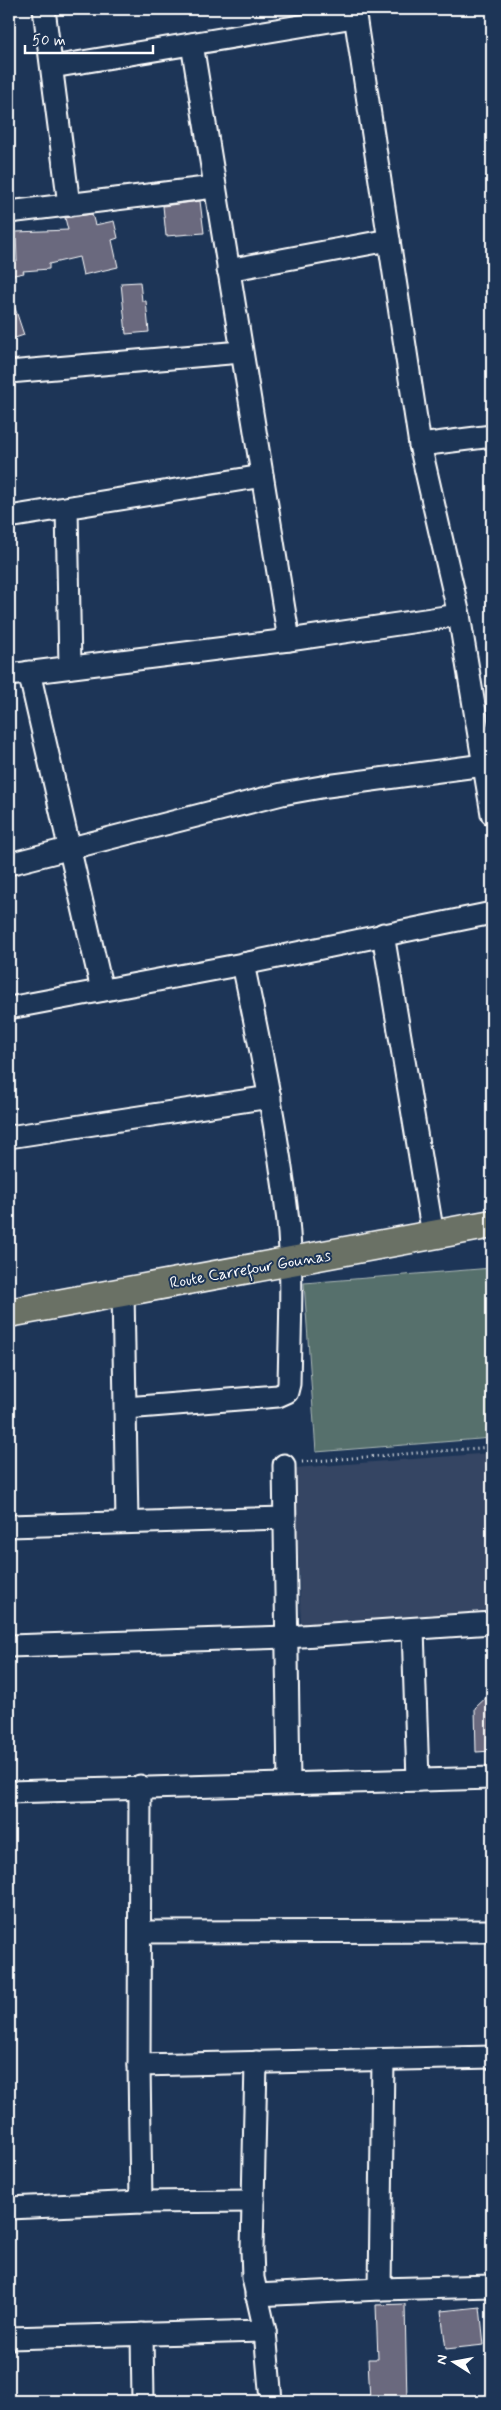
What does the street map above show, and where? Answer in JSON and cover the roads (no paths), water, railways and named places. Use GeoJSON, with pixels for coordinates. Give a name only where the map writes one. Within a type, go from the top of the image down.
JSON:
{"type":"FeatureCollection","features":[{"type":"Feature","properties":{"kind":"main road","name":"Route Carrefour Gounas"},"geometry":{"type":"LineString","coordinates":[[9,1313],[492,1224]]}},
{"type":"Feature","properties":{"kind":"street"},"geometry":{"type":"LineString","coordinates":[[44,9],[69,205]]}},
{"type":"Feature","properties":{"kind":"street"},"geometry":{"type":"LineString","coordinates":[[52,67],[192,44],[354,13],[420,445],[459,615],[492,814]]}},
{"type":"Feature","properties":{"kind":"street"},"geometry":{"type":"LineString","coordinates":[[192,44],[289,640]]}},
{"type":"Feature","properties":{"kind":"street"},"geometry":{"type":"LineString","coordinates":[[9,212],[214,187]]}},
{"type":"Feature","properties":{"kind":"street"},"geometry":{"type":"LineString","coordinates":[[228,270],[389,240]]}},
{"type":"Feature","properties":{"kind":"street"},"geometry":{"type":"LineString","coordinates":[[9,372],[242,352]]}},
{"type":"Feature","properties":{"kind":"street"},"geometry":{"type":"LineString","coordinates":[[420,445],[492,436]]}},
{"type":"Feature","properties":{"kind":"street"},"geometry":{"type":"LineString","coordinates":[[9,517],[262,476]]}},
{"type":"Feature","properties":{"kind":"street"},"geometry":{"type":"LineString","coordinates":[[67,508],[70,667]]}},
{"type":"Feature","properties":{"kind":"street"},"geometry":{"type":"LineString","coordinates":[[102,990],[68,850],[19,673],[289,640],[459,615]]}},
{"type":"Feature","properties":{"kind":"street"},"geometry":{"type":"LineString","coordinates":[[9,864],[282,794],[326,786],[484,765]]}},
{"type":"Feature","properties":{"kind":"street"},"geometry":{"type":"LineString","coordinates":[[9,1008],[242,964],[492,913]]}},
{"type":"Feature","properties":{"kind":"street"},"geometry":{"type":"LineString","coordinates":[[383,934],[433,1235]]}},
{"type":"Feature","properties":{"kind":"street"},"geometry":{"type":"LineString","coordinates":[[126,1408],[278,1396],[286,1392],[290,1384],[290,1262],[288,1222],[270,1096],[242,964]]}},
{"type":"Feature","properties":{"kind":"street"},"geometry":{"type":"LineString","coordinates":[[9,1137],[270,1096]]}},
{"type":"Feature","properties":{"kind":"street"},"geometry":{"type":"LineString","coordinates":[[122,1291],[127,1522]]}},
{"type":"Feature","properties":{"kind":"street"},"geometry":{"type":"LineString","coordinates":[[289,1782],[284,1518],[292,1464]]}},
{"type":"Feature","properties":{"kind":"street"},"geometry":{"type":"LineString","coordinates":[[9,1526],[284,1518]]}},
{"type":"Feature","properties":{"kind":"street"},"geometry":{"type":"LineString","coordinates":[[9,1646],[287,1637],[492,1623]]}},
{"type":"Feature","properties":{"kind":"street"},"geometry":{"type":"LineString","coordinates":[[413,1629],[418,1780]]}},
{"type":"Feature","properties":{"kind":"street"},"geometry":{"type":"LineString","coordinates":[[9,1792],[140,1786],[492,1778]]}},
{"type":"Feature","properties":{"kind":"street"},"geometry":{"type":"LineString","coordinates":[[140,1786],[141,1932],[139,2065],[141,2202]]}},
{"type":"Feature","properties":{"kind":"street"},"geometry":{"type":"LineString","coordinates":[[141,1932],[492,1931]]}},
{"type":"Feature","properties":{"kind":"street"},"geometry":{"type":"LineString","coordinates":[[139,2065],[492,2057]]}},
{"type":"Feature","properties":{"kind":"street"},"geometry":{"type":"LineString","coordinates":[[380,2288],[383,2060]]}},
{"type":"Feature","properties":{"kind":"street"},"geometry":{"type":"LineString","coordinates":[[256,2062],[252,2250],[256,2295],[265,2331],[271,2401]]}},
{"type":"Feature","properties":{"kind":"street"},"geometry":{"type":"LineString","coordinates":[[9,2208],[141,2202],[252,2201]]}},
{"type":"Feature","properties":{"kind":"street"},"geometry":{"type":"LineString","coordinates":[[256,2295],[380,2288],[492,2286]]}},
{"type":"Feature","properties":{"kind":"street"},"geometry":{"type":"LineString","coordinates":[[9,2338],[265,2331]]}},
{"type":"Feature","properties":{"kind":"street"},"geometry":{"type":"LineString","coordinates":[[142,2334],[143,2401]]}}]}
